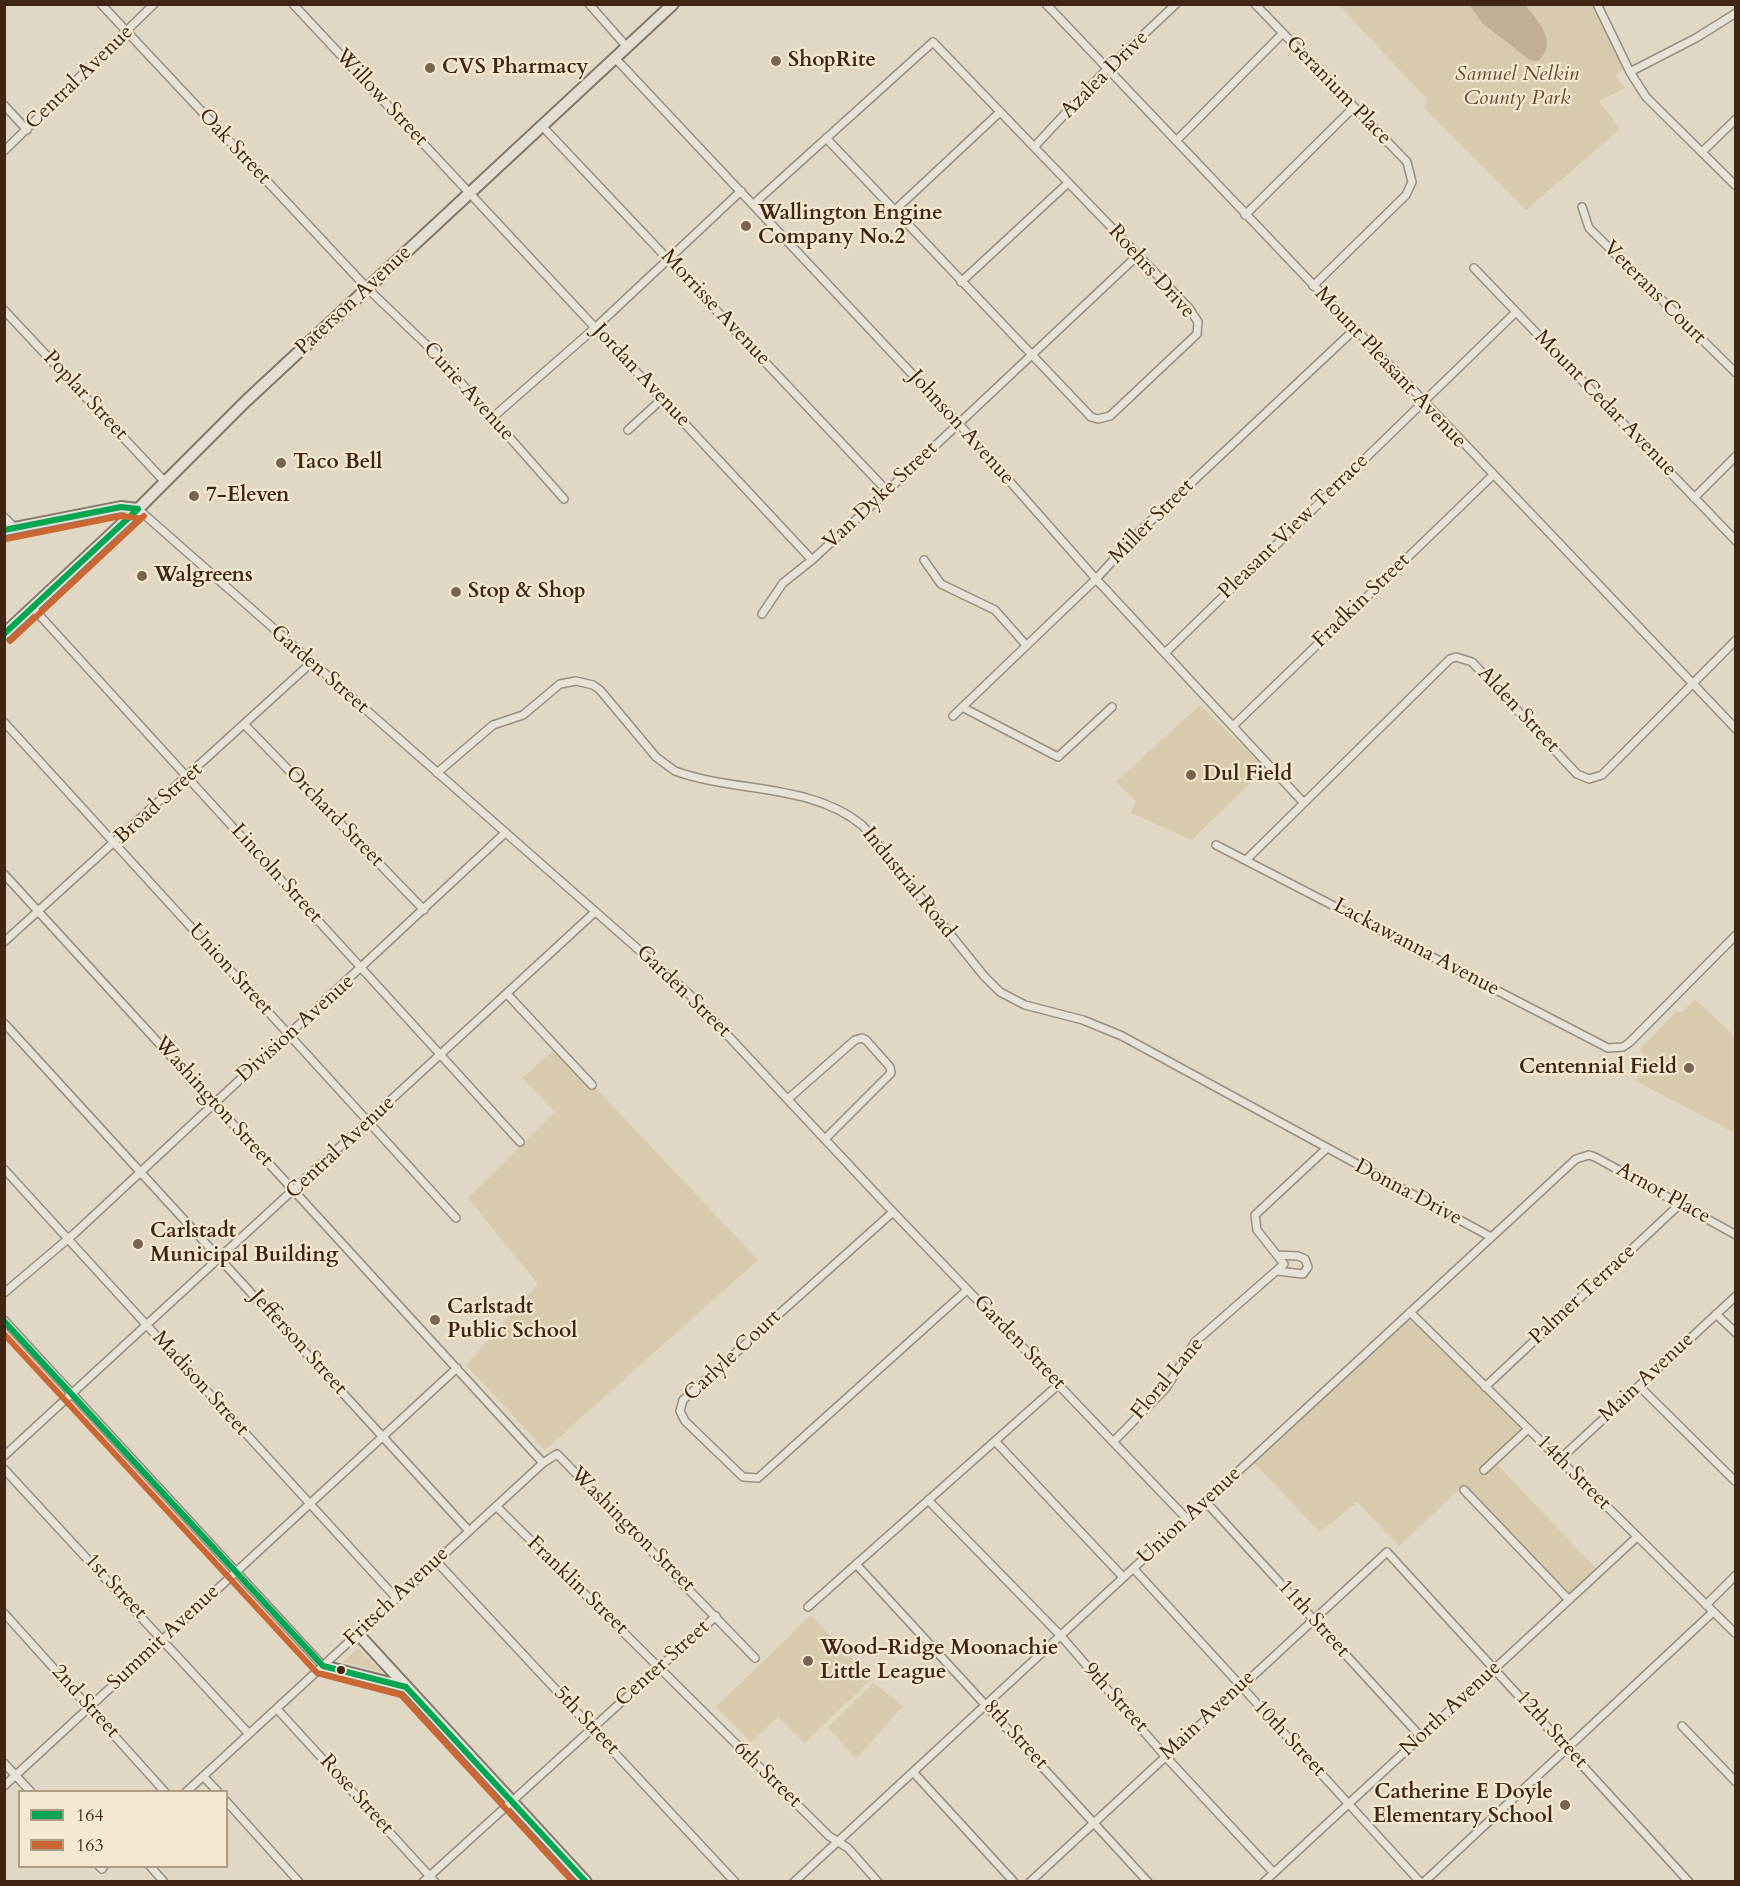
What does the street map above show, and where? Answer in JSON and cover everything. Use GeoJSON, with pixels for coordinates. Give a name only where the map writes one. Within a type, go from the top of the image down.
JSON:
{"type":"FeatureCollection","features":[{"type":"Feature","properties":{"kind":"main road","name":"Paterson Avenue"},"geometry":{"type":"LineString","coordinates":[[138,509],[246,401],[674,4]]}},
{"type":"Feature","properties":{"kind":"main road"},"geometry":{"type":"LineString","coordinates":[[10,529],[121,507],[138,509]]}},
{"type":"Feature","properties":{"kind":"street","name":"Oak Street"},"geometry":{"type":"LineString","coordinates":[[101,4],[369,289]]}},
{"type":"Feature","properties":{"kind":"street","name":"Central Avenue"},"geometry":{"type":"LineString","coordinates":[[4,151],[127,33],[154,4]]}},
{"type":"Feature","properties":{"kind":"street","name":"Willow Street"},"geometry":{"type":"LineString","coordinates":[[293,4],[470,192]]}},
{"type":"Feature","properties":{"kind":"street"},"geometry":{"type":"LineString","coordinates":[[589,4],[627,47]]}},
{"type":"Feature","properties":{"kind":"street","name":"Mount Pleasant Avenue"},"geometry":{"type":"LineString","coordinates":[[1046,4],[1492,476],[1736,729]]}},
{"type":"Feature","properties":{"kind":"street","name":"Azalea Drive"},"geometry":{"type":"LineString","coordinates":[[1034,147],[1107,69],[1176,4]]}},
{"type":"Feature","properties":{"kind":"street","name":"Geranium Place"},"geometry":{"type":"LineString","coordinates":[[1256,4],[1407,162],[1412,182],[1406,195],[1313,286]]}},
{"type":"Feature","properties":{"kind":"street"},"geometry":{"type":"LineString","coordinates":[[1597,4],[1630,72],[1646,97],[1736,186]]}},
{"type":"Feature","properties":{"kind":"street"},"geometry":{"type":"LineString","coordinates":[[1630,72],[1696,38],[1736,13]]}},
{"type":"Feature","properties":{"kind":"street"},"geometry":{"type":"LineString","coordinates":[[1176,141],[1283,33]]}},
{"type":"Feature","properties":{"kind":"street","name":"Roehrs Drive"},"geometry":{"type":"LineString","coordinates":[[754,204],[826,138],[933,42],[1196,316],[1197,334],[1185,348],[1110,416],[1098,419],[1085,414],[826,138]]}},
{"type":"Feature","properties":{"kind":"street","name":"Johnson Avenue"},"geometry":{"type":"LineString","coordinates":[[615,58],[959,424],[1096,579],[1303,802]]}},
{"type":"Feature","properties":{"kind":"street"},"geometry":{"type":"LineString","coordinates":[[4,105],[27,130]]}},
{"type":"Feature","properties":{"kind":"street"},"geometry":{"type":"LineString","coordinates":[[1245,215],[1354,107]]}},
{"type":"Feature","properties":{"kind":"street"},"geometry":{"type":"LineString","coordinates":[[894,211],[1000,112]]}},
{"type":"Feature","properties":{"kind":"street"},"geometry":{"type":"LineString","coordinates":[[1702,152],[1736,119]]}},
{"type":"Feature","properties":{"kind":"street","name":"Morrisse Avenue"},"geometry":{"type":"LineString","coordinates":[[542,126],[887,491]]}},
{"type":"Feature","properties":{"kind":"street"},"geometry":{"type":"LineString","coordinates":[[961,282],[1068,183]]}},
{"type":"Feature","properties":{"kind":"street"},"geometry":{"type":"LineString","coordinates":[[492,418],[596,327],[741,191]]}},
{"type":"Feature","properties":{"kind":"street","name":"Jordan Avenue"},"geometry":{"type":"LineString","coordinates":[[470,192],[812,560]]}},
{"type":"Feature","properties":{"kind":"street","name":"Veterans Court"},"geometry":{"type":"LineString","coordinates":[[1582,207],[1589,228],[1736,373]]}},
{"type":"Feature","properties":{"kind":"street","name":"Van Dyke Street"},"geometry":{"type":"LineString","coordinates":[[762,614],[783,583],[812,560],[887,491],[1138,255]]}},
{"type":"Feature","properties":{"kind":"street","name":"Mount Cedar Avenue"},"geometry":{"type":"LineString","coordinates":[[1474,268],[1736,541]]}},
{"type":"Feature","properties":{"kind":"street","name":"Curie Avenue"},"geometry":{"type":"LineString","coordinates":[[369,289],[433,351],[564,499]]}},
{"type":"Feature","properties":{"kind":"street","name":"Poplar Street"},"geometry":{"type":"LineString","coordinates":[[4,310],[165,482]]}},
{"type":"Feature","properties":{"kind":"street","name":"Pleasant View Terrace"},"geometry":{"type":"LineString","coordinates":[[1165,653],[1516,312]]}},
{"type":"Feature","properties":{"kind":"street","name":"Miller Street"},"geometry":{"type":"LineString","coordinates":[[953,716],[1096,579],[1140,531],[1354,330]]}},
{"type":"Feature","properties":{"kind":"street"},"geometry":{"type":"LineString","coordinates":[[628,430],[662,399]]}},
{"type":"Feature","properties":{"kind":"street"},"geometry":{"type":"LineString","coordinates":[[1694,498],[1736,456]]}},
{"type":"Feature","properties":{"kind":"street","name":"Fradkin Street"},"geometry":{"type":"LineString","coordinates":[[1233,726],[1492,476]]}},
{"type":"Feature","properties":{"kind":"street"},"geometry":{"type":"LineString","coordinates":[[4,634],[138,509]]}},
{"type":"Feature","properties":{"kind":"street","name":"Garden Street"},"geometry":{"type":"LineString","coordinates":[[138,509],[689,994],[893,1212],[1186,1518]]}},
{"type":"Feature","properties":{"kind":"street"},"geometry":{"type":"LineString","coordinates":[[4,517],[10,529]]}},
{"type":"Feature","properties":{"kind":"street"},"geometry":{"type":"LineString","coordinates":[[924,560],[941,584],[995,610],[1026,645]]}},
{"type":"Feature","properties":{"kind":"street","name":"Lincoln Street"},"geometry":{"type":"LineString","coordinates":[[32,607],[520,1142]]}},
{"type":"Feature","properties":{"kind":"street","name":"Alden Street"},"geometry":{"type":"LineString","coordinates":[[1246,860],[1441,668],[1456,657],[1473,662],[1576,774],[1589,779],[1602,775],[1736,640]]}},
{"type":"Feature","properties":{"kind":"street","name":"Broad Street"},"geometry":{"type":"LineString","coordinates":[[4,942],[189,777],[243,724],[311,663]]}},
{"type":"Feature","properties":{"kind":"street","name":"Industrial Road"},"geometry":{"type":"LineString","coordinates":[[437,773],[493,725],[524,714],[560,684],[576,681],[593,685],[656,757],[675,771],[820,802],[852,816],[863,826],[984,976],[1011,999],[1083,1020],[1122,1036],[1326,1149]]}},
{"type":"Feature","properties":{"kind":"street"},"geometry":{"type":"LineString","coordinates":[[962,707],[1058,757],[1112,707]]}},
{"type":"Feature","properties":{"kind":"street","name":"Union Street"},"geometry":{"type":"LineString","coordinates":[[4,722],[456,1218]]}},
{"type":"Feature","properties":{"kind":"street","name":"Orchard Street"},"geometry":{"type":"LineString","coordinates":[[243,724],[424,910]]}},
{"type":"Feature","properties":{"kind":"street","name":"Division Avenue"},"geometry":{"type":"LineString","coordinates":[[4,1293],[68,1239],[363,968],[505,833]]}},
{"type":"Feature","properties":{"kind":"street","name":"Lackawanna Avenue"},"geometry":{"type":"LineString","coordinates":[[1216,845],[1601,1046],[1616,1048],[1630,1042],[1736,935]]}},
{"type":"Feature","properties":{"kind":"street","name":"Washington Street"},"geometry":{"type":"LineString","coordinates":[[4,874],[543,1463]]}},
{"type":"Feature","properties":{"kind":"street","name":"Central Avenue"},"geometry":{"type":"LineString","coordinates":[[4,1456],[508,995],[595,912]]}},
{"type":"Feature","properties":{"kind":"street"},"geometry":{"type":"LineString","coordinates":[[508,995],[592,1085]]}},
{"type":"Feature","properties":{"kind":"street","name":"Jefferson Street"},"geometry":{"type":"LineString","coordinates":[[4,1023],[142,1170],[469,1531]]}},
{"type":"Feature","properties":{"kind":"street"},"geometry":{"type":"LineString","coordinates":[[788,1099],[855,1040],[860,1038],[866,1040],[890,1067],[891,1073],[825,1139]]}},
{"type":"Feature","properties":{"kind":"street"},"geometry":{"type":"LineString","coordinates":[[1277,1271],[1284,1264],[1257,1230],[1255,1215],[1326,1149]]}},
{"type":"Feature","properties":{"kind":"street","name":"Donna Drive"},"geometry":{"type":"LineString","coordinates":[[1326,1149],[1491,1238]]}},
{"type":"Feature","properties":{"kind":"street","name":"Union Avenue"},"geometry":{"type":"LineString","coordinates":[[794,1881],[914,1773],[1186,1518],[1576,1159],[1588,1155]]}},
{"type":"Feature","properties":{"kind":"street","name":"Arnot Place"},"geometry":{"type":"LineString","coordinates":[[1588,1155],[1681,1203],[1736,1235]]}},
{"type":"Feature","properties":{"kind":"street","name":"Madison Street"},"geometry":{"type":"LineString","coordinates":[[4,1169],[396,1599]]}},
{"type":"Feature","properties":{"kind":"street","name":"Palmer Terrace"},"geometry":{"type":"LineString","coordinates":[[1485,1387],[1681,1203]]}},
{"type":"Feature","properties":{"kind":"street","name":"Carlyle Court"},"geometry":{"type":"LineString","coordinates":[[893,1212],[682,1400],[680,1411],[685,1420],[743,1478],[758,1478],[967,1290]]}},
{"type":"Feature","properties":{"kind":"street"},"geometry":{"type":"LineString","coordinates":[[1277,1271],[1298,1275],[1303,1274],[1308,1267],[1301,1256],[1278,1256]]}},
{"type":"Feature","properties":{"kind":"street","name":"Floral Lane"},"geometry":{"type":"LineString","coordinates":[[1114,1441],[1166,1388],[1195,1342],[1277,1271]]}},
{"type":"Feature","properties":{"kind":"street","name":"Main Avenue"},"geometry":{"type":"LineString","coordinates":[[1559,1460],[1736,1296]]}},
{"type":"Feature","properties":{"kind":"street","name":"14th Street"},"geometry":{"type":"LineString","coordinates":[[1410,1312],[1736,1635]]}},
{"type":"Feature","properties":{"kind":"street"},"geometry":{"type":"LineString","coordinates":[[1716,1314],[1736,1333]]}},
{"type":"Feature","properties":{"kind":"street"},"geometry":{"type":"LineString","coordinates":[[4,1320],[323,1666],[406,1687]]}},
{"type":"Feature","properties":{"kind":"street","name":"Summit Avenue"},"geometry":{"type":"LineString","coordinates":[[4,1786],[457,1368]]}},
{"type":"Feature","properties":{"kind":"street"},"geometry":{"type":"LineString","coordinates":[[808,1608],[1058,1385]]}},
{"type":"Feature","properties":{"kind":"street"},"geometry":{"type":"LineString","coordinates":[[1639,1386],[1736,1482]]}},
{"type":"Feature","properties":{"kind":"street"},"geometry":{"type":"LineString","coordinates":[[1484,1470],[1528,1429]]}},
{"type":"Feature","properties":{"kind":"street"},"geometry":{"type":"LineString","coordinates":[[995,1441],[1123,1578]]}},
{"type":"Feature","properties":{"kind":"street","name":"Washington Street"},"geometry":{"type":"LineString","coordinates":[[557,1454],[755,1658]]}},
{"type":"Feature","properties":{"kind":"street","name":"Fritsch Avenue"},"geometry":{"type":"LineString","coordinates":[[187,1790],[543,1463],[557,1454]]}},
{"type":"Feature","properties":{"kind":"street","name":"1st Street"},"geometry":{"type":"LineString","coordinates":[[4,1469],[164,1639],[249,1734]]}},
{"type":"Feature","properties":{"kind":"street"},"geometry":{"type":"LineString","coordinates":[[1464,1490],[1569,1600]]}},
{"type":"Feature","properties":{"kind":"street","name":"9th Street"},"geometry":{"type":"LineString","coordinates":[[928,1500],[1060,1636],[1165,1756],[1274,1873]]}},
{"type":"Feature","properties":{"kind":"street","name":"11th Street"},"geometry":{"type":"LineString","coordinates":[[1206,1501],[1421,1737]]}},
{"type":"Feature","properties":{"kind":"street","name":"Franklin Street"},"geometry":{"type":"LineString","coordinates":[[496,1506],[659,1666]]}},
{"type":"Feature","properties":{"kind":"street","name":"North Avenue"},"geometry":{"type":"LineString","coordinates":[[1264,1881],[1638,1537]]}},
{"type":"Feature","properties":{"kind":"street","name":"Main Avenue"},"geometry":{"type":"LineString","coordinates":[[1030,1881],[1387,1552]]}},
{"type":"Feature","properties":{"kind":"street","name":"12th Street"},"geometry":{"type":"LineString","coordinates":[[1387,1552],[1689,1881]]}},
{"type":"Feature","properties":{"kind":"street","name":"5th Street"},"geometry":{"type":"LineString","coordinates":[[436,1561],[735,1881]]}},
{"type":"Feature","properties":{"kind":"street","name":"8th Street"},"geometry":{"type":"LineString","coordinates":[[856,1564],[1148,1881]]}},
{"type":"Feature","properties":{"kind":"street","name":"10th Street"},"geometry":{"type":"LineString","coordinates":[[1134,1569],[1422,1881]]}},
{"type":"Feature","properties":{"kind":"street"},"geometry":{"type":"LineString","coordinates":[[1706,1605],[1736,1575]]}},
{"type":"Feature","properties":{"kind":"street"},"geometry":{"type":"LineString","coordinates":[[1422,1881],[1713,1612]]}},
{"type":"Feature","properties":{"kind":"street","name":"2nd Street"},"geometry":{"type":"LineString","coordinates":[[4,1613],[164,1790]]}},
{"type":"Feature","properties":{"kind":"street","name":"Center Street"},"geometry":{"type":"LineString","coordinates":[[423,1881],[432,1878],[592,1727],[716,1616]]}},
{"type":"Feature","properties":{"kind":"street"},"geometry":{"type":"LineString","coordinates":[[358,1634],[586,1881]]}},
{"type":"Feature","properties":{"kind":"street","name":"6th Street"},"geometry":{"type":"LineString","coordinates":[[659,1666],[702,1712],[829,1836],[848,1848],[878,1881]]}},
{"type":"Feature","properties":{"kind":"street","name":"Rose Street"},"geometry":{"type":"LineString","coordinates":[[277,1709],[432,1878]]}},
{"type":"Feature","properties":{"kind":"street"},"geometry":{"type":"LineString","coordinates":[[1682,1726],[1736,1782]]}},
{"type":"Feature","properties":{"kind":"street"},"geometry":{"type":"LineString","coordinates":[[4,1763],[30,1790]]}},
{"type":"Feature","properties":{"kind":"street"},"geometry":{"type":"LineString","coordinates":[[914,1773],[1014,1881]]}},
{"type":"Feature","properties":{"kind":"street"},"geometry":{"type":"LineString","coordinates":[[203,1776],[217,1790]]}},
{"type":"Feature","properties":{"kind":"street"},"geometry":{"type":"LineString","coordinates":[[228,1803],[299,1881]]}},
{"type":"Feature","properties":{"kind":"street"},"geometry":{"type":"LineString","coordinates":[[152,1868],[164,1881]]}},
{"type":"Feature","properties":{"kind":"green space","name":"Samuel Nelkin County Park"},"geometry":{"type":"Polygon","coordinates":[[[1339,5],[1592,5],[1625,69],[1615,75],[1625,88],[1599,101],[1620,129],[1526,210],[1424,108],[1427,99],[1339,5]]]}},
{"type":"Feature","properties":{"kind":"green space","name":"Dul Field"},"geometry":{"type":"Polygon","coordinates":[[[1200,705],[1265,768],[1192,840],[1131,813],[1136,801],[1116,782],[1200,705]]]}},
{"type":"Feature","properties":{"kind":"green space","name":"Centennial Field"},"geometry":{"type":"Polygon","coordinates":[[[1695,999],[1735,1037],[1735,1133],[1636,1081],[1647,1059],[1640,1049],[1677,1011],[1681,1013],[1695,999]]]}},
{"type":"Feature","properties":{"kind":"green space"},"geometry":{"type":"Polygon","coordinates":[[[557,1047],[758,1260],[545,1450],[466,1365],[538,1284],[468,1198],[555,1112],[522,1078],[557,1047]]]}},
{"type":"Feature","properties":{"kind":"green space"},"geometry":{"type":"Polygon","coordinates":[[[1414,1312],[1529,1431],[1494,1461],[1601,1574],[1569,1603],[1463,1486],[1399,1546],[1357,1502],[1320,1532],[1252,1461],[1414,1312]]]}},
{"type":"Feature","properties":{"kind":"green space"},"geometry":{"type":"Polygon","coordinates":[[[811,1615],[871,1679],[805,1743],[778,1717],[751,1742],[716,1707],[811,1615]]]}},
{"type":"Feature","properties":{"kind":"green space"},"geometry":{"type":"Polygon","coordinates":[[[358,1648],[381,1672],[343,1662],[358,1648]]]}},
{"type":"Feature","properties":{"kind":"green space"},"geometry":{"type":"Polygon","coordinates":[[[873,1683],[903,1706],[856,1759],[828,1727],[873,1683]]]}},
{"type":"Feature","properties":{"kind":"shaded area"},"geometry":{"type":"Polygon","coordinates":[[[1470,5],[1525,5],[1547,39],[1544,54],[1538,61],[1530,60],[1482,23],[1470,5]]]}},
{"type":"Feature","properties":{"kind":"transit line","name":"164"},"geometry":{"type":"LineString","coordinates":[[4,530],[121,507],[138,509]]}},
{"type":"Feature","properties":{"kind":"transit line","name":"164"},"geometry":{"type":"LineString","coordinates":[[4,634],[138,509]]}},
{"type":"Feature","properties":{"kind":"transit line","name":"163"},"geometry":{"type":"LineString","coordinates":[[6,539],[121,516],[137,518]]}},
{"type":"Feature","properties":{"kind":"transit line","name":"163"},"geometry":{"type":"LineString","coordinates":[[10,641],[144,516]]}},
{"type":"Feature","properties":{"kind":"transit line","name":"164"},"geometry":{"type":"LineString","coordinates":[[4,1321],[323,1666],[406,1687],[586,1882]]}},
{"type":"Feature","properties":{"kind":"transit line","name":"163"},"geometry":{"type":"LineString","coordinates":[[4,1334],[317,1673],[401,1695],[573,1882]]}},
{"type":"Feature","properties":{"kind":"place","name":"ShopRite"},"geometry":{"type":"Point","coordinates":[776,61]}},
{"type":"Feature","properties":{"kind":"place","name":"CVS Pharmacy"},"geometry":{"type":"Point","coordinates":[430,68]}},
{"type":"Feature","properties":{"kind":"place","name":"Wallington Engine Company No.2"},"geometry":{"type":"Point","coordinates":[746,226]}},
{"type":"Feature","properties":{"kind":"place","name":"Taco Bell"},"geometry":{"type":"Point","coordinates":[281,463]}},
{"type":"Feature","properties":{"kind":"place","name":"7-Eleven"},"geometry":{"type":"Point","coordinates":[194,496]}},
{"type":"Feature","properties":{"kind":"place","name":"Walgreens"},"geometry":{"type":"Point","coordinates":[142,576]}},
{"type":"Feature","properties":{"kind":"place","name":"Stop & Shop"},"geometry":{"type":"Point","coordinates":[456,592]}},
{"type":"Feature","properties":{"kind":"place","name":"Dul Field"},"geometry":{"type":"Point","coordinates":[1191,775]}},
{"type":"Feature","properties":{"kind":"place","name":"Centennial Field"},"geometry":{"type":"Point","coordinates":[1689,1068]}},
{"type":"Feature","properties":{"kind":"place","name":"Carlstadt Municipal Building"},"geometry":{"type":"Point","coordinates":[138,1244]}},
{"type":"Feature","properties":{"kind":"place","name":"Carlstadt Public School"},"geometry":{"type":"Point","coordinates":[435,1320]}},
{"type":"Feature","properties":{"kind":"place","name":"Wood-Ridge Moonachie Little League"},"geometry":{"type":"Point","coordinates":[808,1661]}},
{"type":"Feature","properties":{"kind":"place","name":"Catherine E Doyle Elementary School"},"geometry":{"type":"Point","coordinates":[1565,1805]}}]}
